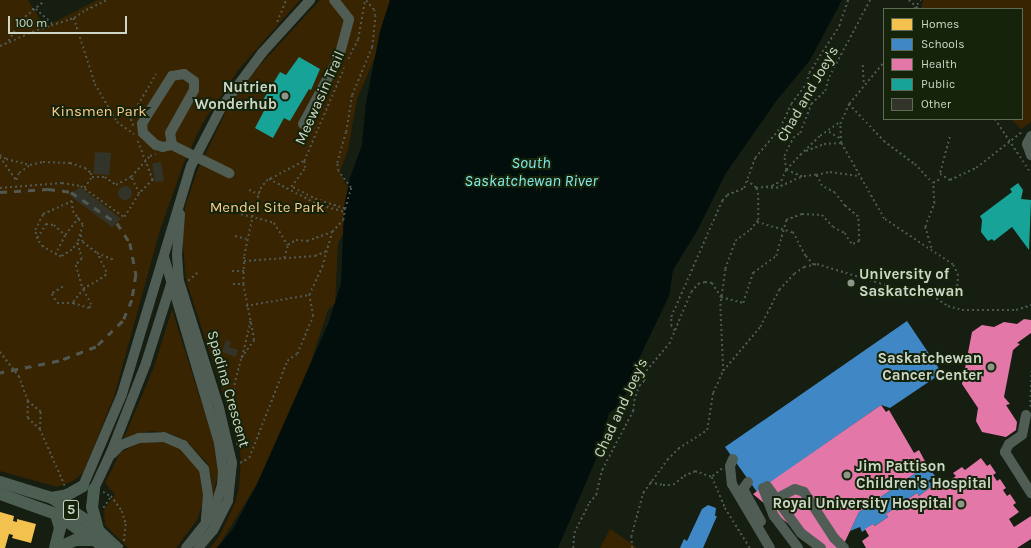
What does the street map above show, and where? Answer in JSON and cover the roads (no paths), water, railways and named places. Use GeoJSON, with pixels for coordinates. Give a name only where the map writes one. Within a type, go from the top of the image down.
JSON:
{"type":"FeatureCollection","features":[{"type":"Feature","properties":{"kind":"main road","name":"5"},"geometry":{"type":"LineString","coordinates":[[0,482],[52,498],[104,538]]}},
{"type":"Feature","properties":{"kind":"main road"},"geometry":{"type":"LineString","coordinates":[[52,498],[92,488],[92,506],[104,538],[84,538],[58,548]]}},
{"type":"Feature","properties":{"kind":"main road","name":"5"},"geometry":{"type":"LineString","coordinates":[[0,494],[56,514],[120,545]]}},
{"type":"Feature","properties":{"kind":"main road"},"geometry":{"type":"LineString","coordinates":[[54,548],[60,528],[56,514]]}},
{"type":"Feature","properties":{"kind":"street","name":"Spadina Crescent"},"geometry":{"type":"LineString","coordinates":[[92,488],[122,394],[183,188],[196,157],[221,108],[248,71],[310,0]]}},
{"type":"Feature","properties":{"kind":"street"},"geometry":{"type":"LineString","coordinates":[[303,124],[339,57],[349,19],[334,0]]}},
{"type":"Feature","properties":{"kind":"street"},"geometry":{"type":"LineString","coordinates":[[172,145],[170,133],[194,90],[194,81],[184,74],[172,76],[142,124],[143,133],[149,140],[163,147],[172,145],[229,173]]}},
{"type":"Feature","properties":{"kind":"street"},"geometry":{"type":"LineString","coordinates":[[1028,133],[1027,144],[1031,155]]}},
{"type":"Feature","properties":{"kind":"street","name":"Spadina Crescent"},"geometry":{"type":"LineString","coordinates":[[92,488],[110,455],[146,363],[171,285],[177,255],[183,188]]}},
{"type":"Feature","properties":{"kind":"street","name":"Spadina Crescent"},"geometry":{"type":"LineString","coordinates":[[164,255],[171,285],[222,457],[222,485],[212,514],[206,526],[186,548]]}},
{"type":"Feature","properties":{"kind":"street","name":"Spadina Crescent"},"geometry":{"type":"LineString","coordinates":[[177,255],[182,289],[219,408],[232,463],[228,501],[214,530],[198,548]]}},
{"type":"Feature","properties":{"kind":"street"},"geometry":{"type":"LineString","coordinates":[[1029,413],[1022,435],[1009,444],[1005,452],[1031,493]]}},
{"type":"Feature","properties":{"kind":"street"},"geometry":{"type":"LineString","coordinates":[[110,455],[121,445],[139,438],[164,437],[184,445],[204,469],[208,495],[206,526]]}},
{"type":"Feature","properties":{"kind":"street"},"geometry":{"type":"LineString","coordinates":[[733,459],[730,469],[732,484],[770,548]]}},
{"type":"Feature","properties":{"kind":"street"},"geometry":{"type":"LineString","coordinates":[[748,482],[743,489],[778,548]]}},
{"type":"Feature","properties":{"kind":"street"},"geometry":{"type":"LineString","coordinates":[[798,548],[774,516],[765,487],[776,499],[801,533],[822,548]]}},
{"type":"Feature","properties":{"kind":"street"},"geometry":{"type":"LineString","coordinates":[[776,499],[794,488],[804,492],[834,538],[844,548]]}},
{"type":"Feature","properties":{"kind":"street"},"geometry":{"type":"LineString","coordinates":[[765,504],[771,522],[789,548]]}},
{"type":"Feature","properties":{"kind":"water","name":"South Saskatchewan River"},"geometry":{"type":"Polygon","coordinates":[[[390,0],[842,0],[810,60],[777,100],[726,173],[697,231],[673,270],[669,296],[632,373],[626,393],[617,407],[609,413],[599,452],[558,548],[217,548],[233,529],[257,484],[328,324],[341,284],[344,207],[350,178],[362,145],[366,103],[380,31],[390,0]]]}},
{"type":"Feature","properties":{"kind":"railway"},"geometry":{"type":"LineString","coordinates":[[0,192],[48,189],[71,192],[117,223],[130,243],[136,275],[132,300],[123,321],[96,347],[59,361],[0,373]]}},
{"type":"Feature","properties":{"kind":"place","name":"Nutrien Wonderhub"},"geometry":{"type":"Point","coordinates":[285,96]}},
{"type":"Feature","properties":{"kind":"place","name":"University of Saskatchewan"},"geometry":{"type":"Point","coordinates":[851,283]}},
{"type":"Feature","properties":{"kind":"place","name":"Saskatchewan Cancer Center"},"geometry":{"type":"Point","coordinates":[991,367]}},
{"type":"Feature","properties":{"kind":"place","name":"Jim Pattison Children's Hospital"},"geometry":{"type":"Point","coordinates":[847,475]}},
{"type":"Feature","properties":{"kind":"place","name":"Royal University Hospital"},"geometry":{"type":"Point","coordinates":[961,504]}},
{"type":"Feature","properties":{"kind":"park label","name":"Kinsmen Park"},"geometry":{"type":"Point","coordinates":[99,112]}},
{"type":"Feature","properties":{"kind":"park label","name":"Mendel Site Park"},"geometry":{"type":"Point","coordinates":[267,208]}}]}
